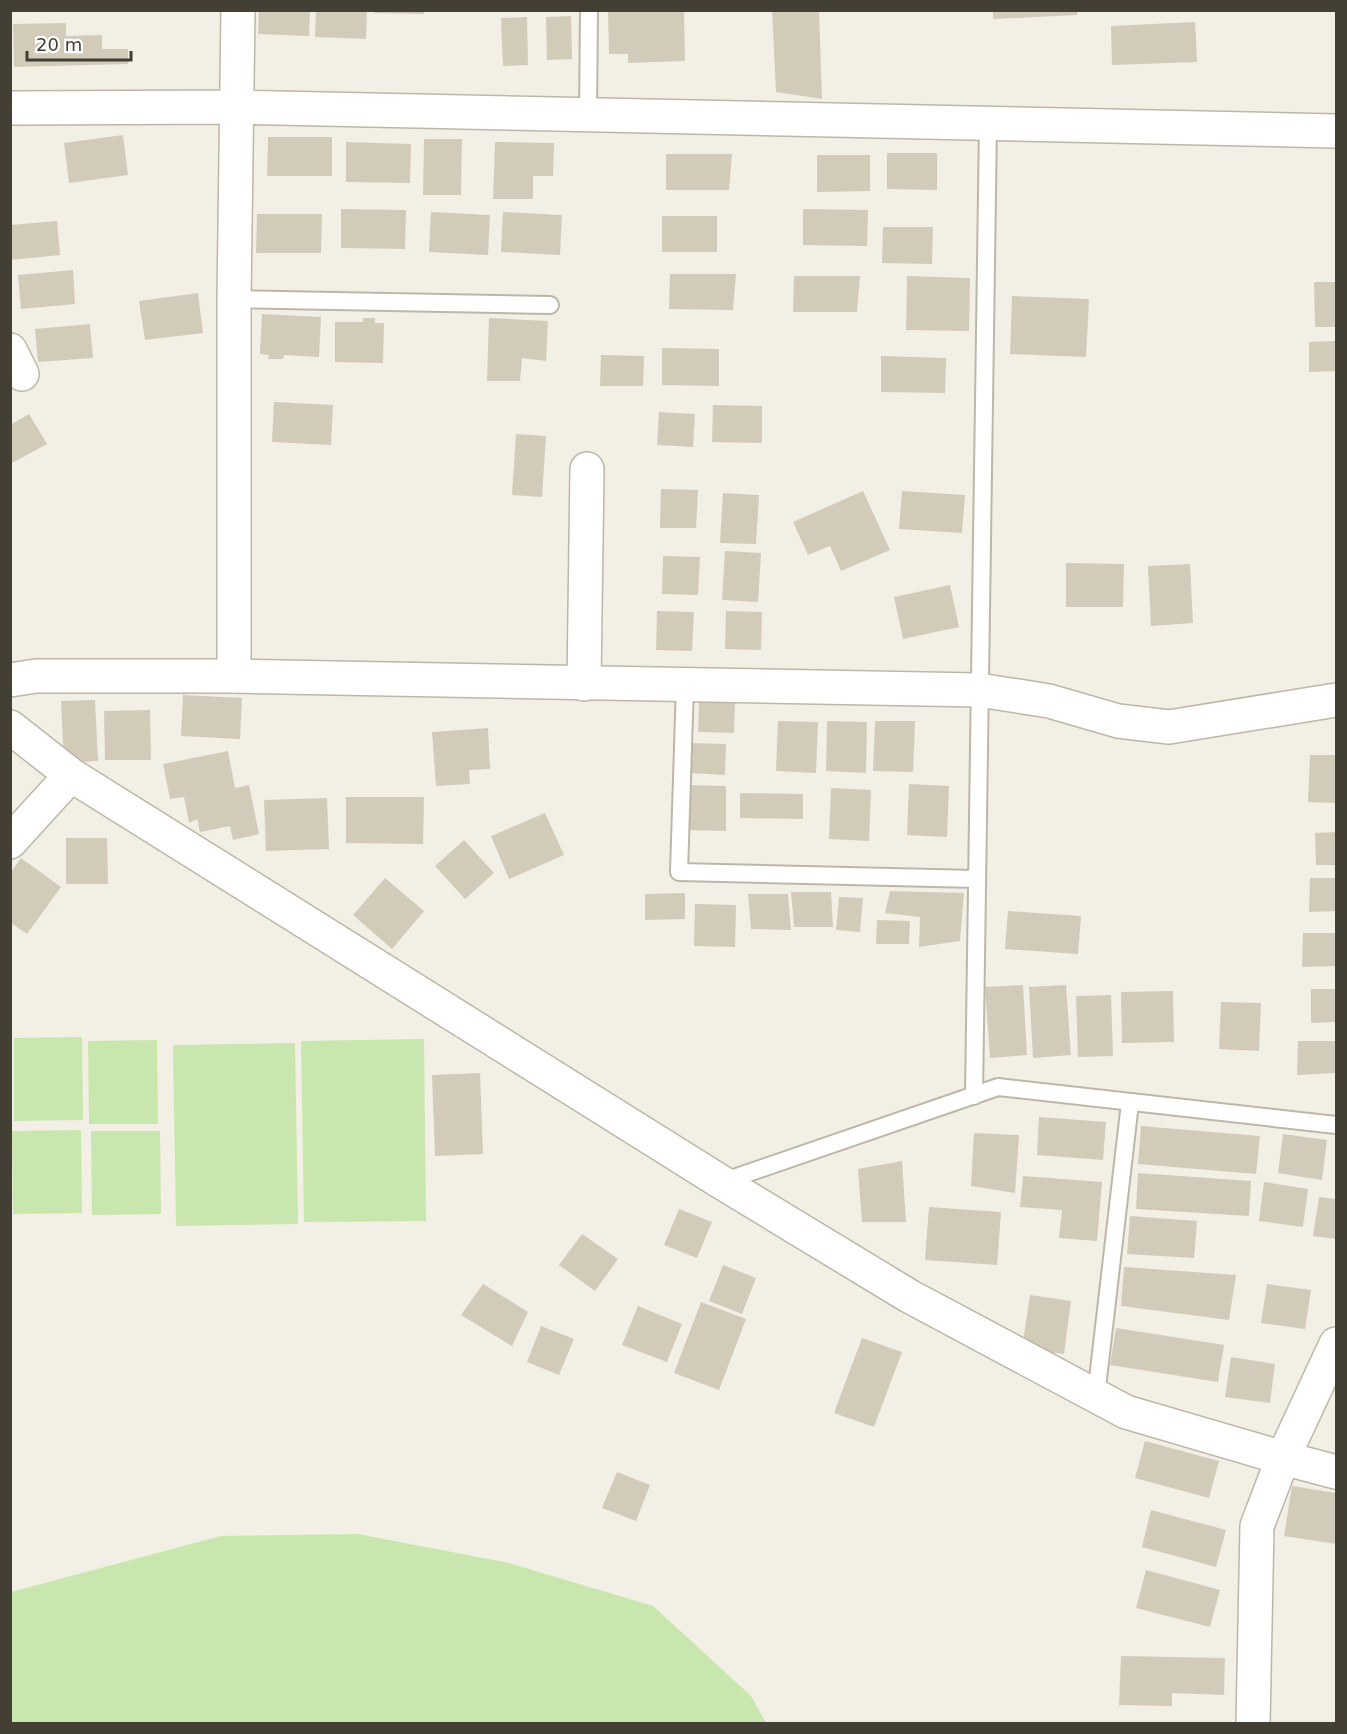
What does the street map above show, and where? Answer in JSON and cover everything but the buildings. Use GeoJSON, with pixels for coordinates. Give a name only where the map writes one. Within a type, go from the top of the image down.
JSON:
{"type":"FeatureCollection","features":[{"type":"Feature","properties":{"kind":"street"},"geometry":{"type":"LineString","coordinates":[[234,676],[234,299],[238,10]]}},
{"type":"Feature","properties":{"kind":"street"},"geometry":{"type":"LineString","coordinates":[[10,108],[236,107],[1336,131]]}},
{"type":"Feature","properties":{"kind":"street"},"geometry":{"type":"LineString","coordinates":[[584,684],[587,469]]}},
{"type":"Feature","properties":{"kind":"street"},"geometry":{"type":"LineString","coordinates":[[10,680],[36,676],[234,676],[979,690],[1049,701],[1118,721],[1169,727],[1336,700]]}},
{"type":"Feature","properties":{"kind":"street"},"geometry":{"type":"LineString","coordinates":[[10,727],[71,775],[722,1182],[909,1296],[1126,1412],[1336,1472]]}},
{"type":"Feature","properties":{"kind":"street"},"geometry":{"type":"LineString","coordinates":[[10,842],[71,775]]}},
{"type":"Feature","properties":{"kind":"street"},"geometry":{"type":"LineString","coordinates":[[1253,1724],[1257,1526],[1283,1458],[1336,1344]]}},
{"type":"Feature","properties":{"kind":"lane"},"geometry":{"type":"LineString","coordinates":[[588,115],[590,10]]}},
{"type":"Feature","properties":{"kind":"lane"},"geometry":{"type":"LineString","coordinates":[[974,1096],[988,124]]}},
{"type":"Feature","properties":{"kind":"lane"},"geometry":{"type":"LineString","coordinates":[[234,299],[550,305]]}},
{"type":"Feature","properties":{"kind":"lane"},"geometry":{"type":"LineString","coordinates":[[685,685],[679,872],[977,879]]}},
{"type":"Feature","properties":{"kind":"lane"},"geometry":{"type":"LineString","coordinates":[[722,1182],[999,1087],[1336,1125]]}},
{"type":"Feature","properties":{"kind":"lane"},"geometry":{"type":"LineString","coordinates":[[1096,1396],[1130,1103]]}},
{"type":"Feature","properties":{"kind":"green space"},"geometry":{"type":"Polygon","coordinates":[[[82,1037],[83,1120],[14,1121],[14,1038],[82,1037]]]}},
{"type":"Feature","properties":{"kind":"green space"},"geometry":{"type":"Polygon","coordinates":[[[424,1039],[426,1221],[304,1222],[301,1041],[424,1039]]]}},
{"type":"Feature","properties":{"kind":"green space"},"geometry":{"type":"Polygon","coordinates":[[[157,1040],[158,1124],[89,1124],[88,1041],[157,1040]]]}},
{"type":"Feature","properties":{"kind":"green space"},"geometry":{"type":"Polygon","coordinates":[[[295,1043],[298,1224],[176,1226],[173,1045],[295,1043]]]}},
{"type":"Feature","properties":{"kind":"green space"},"geometry":{"type":"Polygon","coordinates":[[[81,1130],[82,1213],[13,1214],[12,1131],[81,1130]]]}},
{"type":"Feature","properties":{"kind":"green space"},"geometry":{"type":"Polygon","coordinates":[[[91,1131],[160,1131],[161,1214],[92,1215],[91,1131]]]}},
{"type":"Feature","properties":{"kind":"green space"},"geometry":{"type":"Polygon","coordinates":[[[358,1534],[509,1563],[653,1606],[751,1696],[766,1723],[11,1723],[11,1592],[221,1536],[358,1534]]]}}]}
